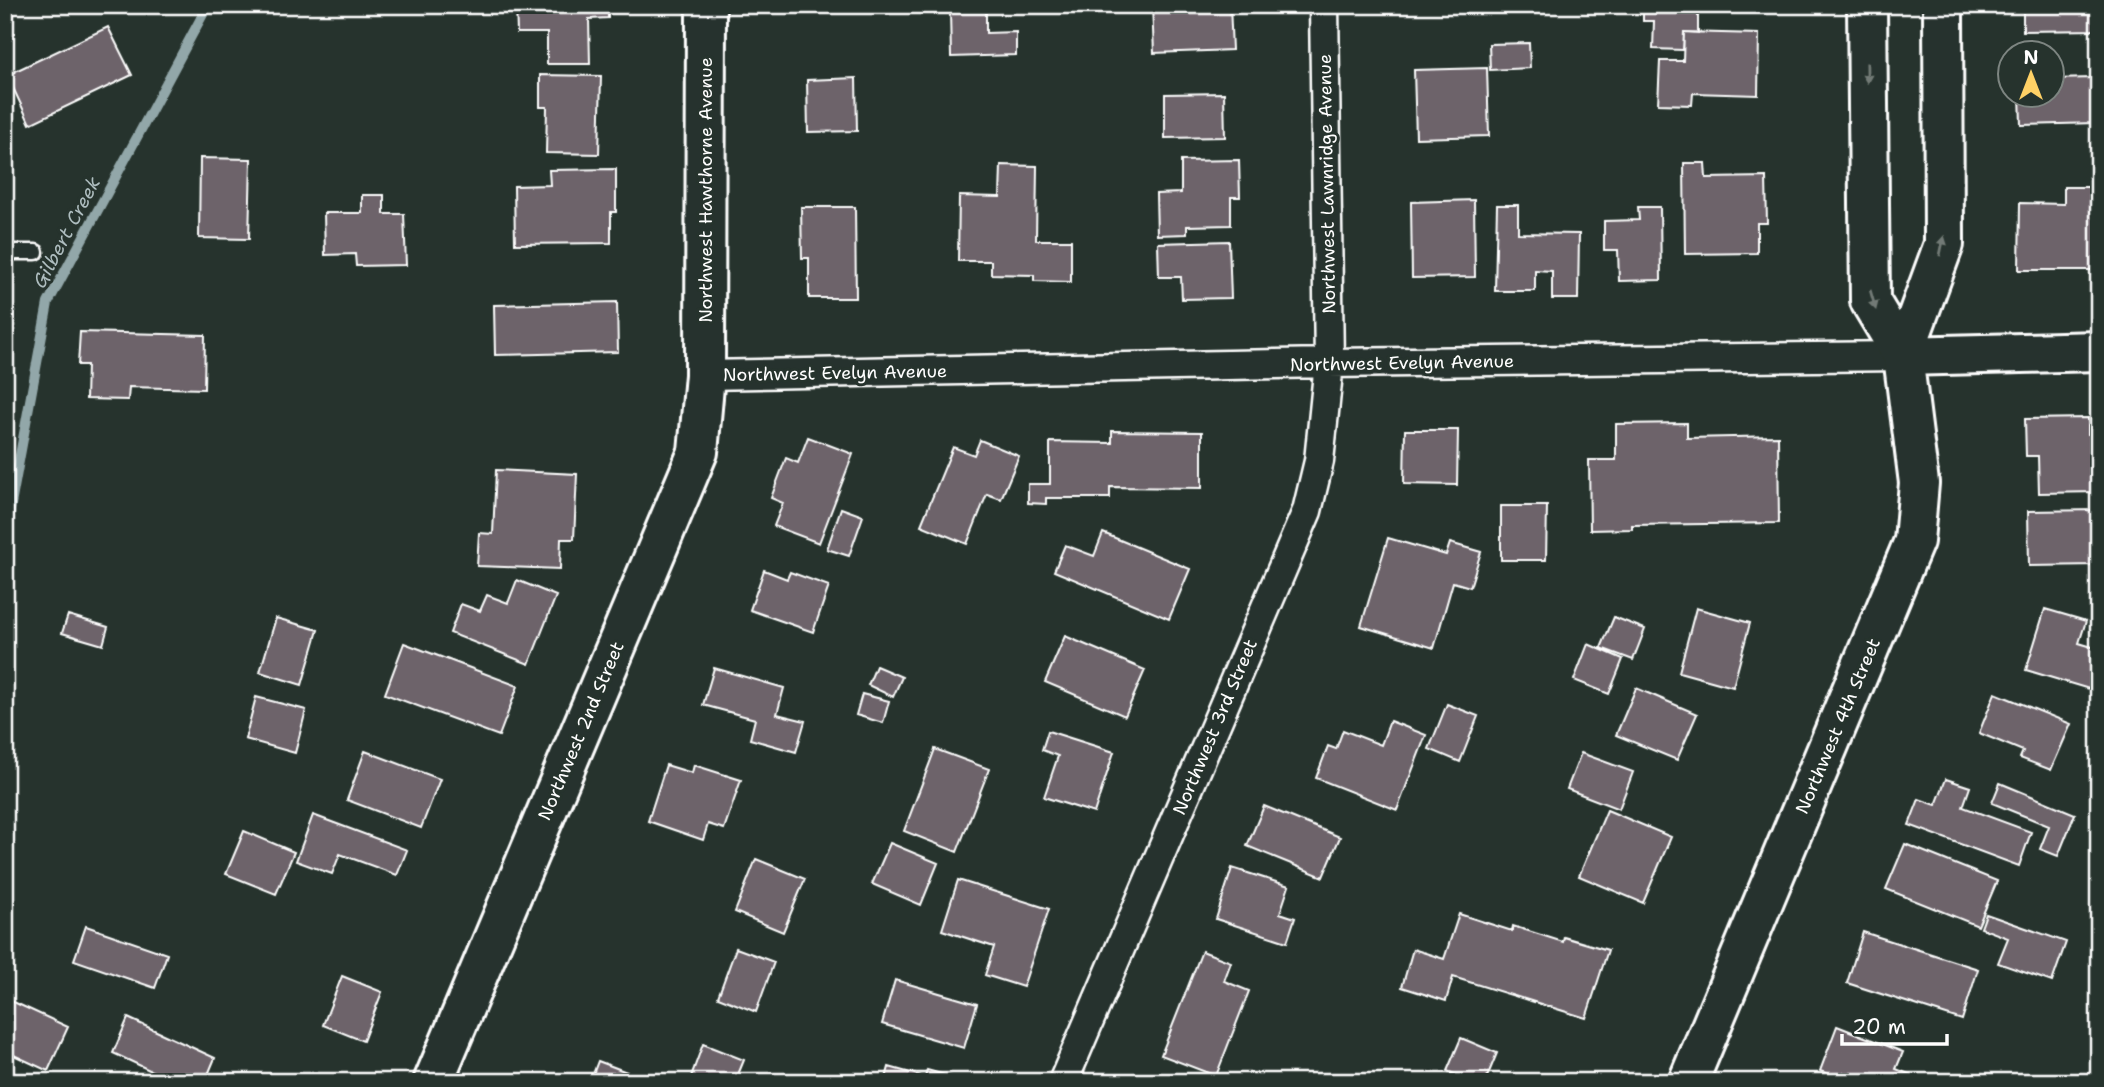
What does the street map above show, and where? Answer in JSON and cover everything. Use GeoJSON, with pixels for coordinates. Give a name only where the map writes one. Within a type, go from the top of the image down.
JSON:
{"type":"FeatureCollection","features":[{"type":"Feature","properties":{"kind":"street","name":"Northwest Hawthorne Avenue"},"geometry":{"type":"LineString","coordinates":[[705,375],[706,5]]}},
{"type":"Feature","properties":{"kind":"street","name":"Northwest Lawnridge Avenue"},"geometry":{"type":"LineString","coordinates":[[1324,5],[1329,363]]}},
{"type":"Feature","properties":{"kind":"street"},"geometry":{"type":"LineString","coordinates":[[1867,5],[1870,301],[1903,356]]}},
{"type":"Feature","properties":{"kind":"street"},"geometry":{"type":"LineString","coordinates":[[1903,356],[1944,244],[1943,5]]}},
{"type":"Feature","properties":{"kind":"street","name":"Northwest Evelyn Avenue"},"geometry":{"type":"LineString","coordinates":[[705,375],[2099,351]]}},
{"type":"Feature","properties":{"kind":"street","name":"Northwest 4th Street"},"geometry":{"type":"LineString","coordinates":[[1688,1082],[1914,541],[1919,483],[1903,356]]}},
{"type":"Feature","properties":{"kind":"street","name":"Northwest 3rd Street"},"geometry":{"type":"LineString","coordinates":[[1063,1082],[1307,511],[1319,461],[1329,363]]}},
{"type":"Feature","properties":{"kind":"street","name":"Northwest 2nd Street"},"geometry":{"type":"LineString","coordinates":[[433,1082],[698,452],[705,375]]}},
{"type":"Feature","properties":{"kind":"lane"},"geometry":{"type":"LineString","coordinates":[[5,252],[36,252]]}},
{"type":"Feature","properties":{"kind":"building"},"geometry":{"type":"Polygon","coordinates":[[[516,5],[608,5],[608,18],[589,19],[590,64],[547,64],[547,33],[517,33],[516,5]]]}},
{"type":"Feature","properties":{"kind":"building"},"geometry":{"type":"Polygon","coordinates":[[[1152,5],[1230,5],[1232,50],[1154,53],[1152,5]]]}},
{"type":"Feature","properties":{"kind":"building"},"geometry":{"type":"Polygon","coordinates":[[[1501,5],[1544,5],[1544,10],[1501,10],[1501,5]]]}},
{"type":"Feature","properties":{"kind":"building"},"geometry":{"type":"Polygon","coordinates":[[[1643,5],[1698,5],[1698,33],[1684,32],[1683,50],[1653,49],[1654,21],[1643,21],[1643,5]]]}},
{"type":"Feature","properties":{"kind":"building"},"geometry":{"type":"Polygon","coordinates":[[[2023,5],[2099,5],[2099,30],[2023,31],[2023,5]]]}},
{"type":"Feature","properties":{"kind":"building"},"geometry":{"type":"Polygon","coordinates":[[[986,9],[986,33],[1016,32],[1016,55],[951,57],[950,10],[986,9]]]}},
{"type":"Feature","properties":{"kind":"building"},"geometry":{"type":"Polygon","coordinates":[[[108,27],[132,75],[30,124],[7,75],[108,27]]]}},
{"type":"Feature","properties":{"kind":"building"},"geometry":{"type":"Polygon","coordinates":[[[1684,32],[1759,34],[1758,95],[1693,93],[1692,105],[1658,104],[1660,61],[1683,61],[1684,32]]]}},
{"type":"Feature","properties":{"kind":"building"},"geometry":{"type":"Polygon","coordinates":[[[1529,43],[1530,68],[1490,70],[1489,44],[1529,43]]]}},
{"type":"Feature","properties":{"kind":"building"},"geometry":{"type":"Polygon","coordinates":[[[1487,68],[1489,136],[1416,138],[1414,70],[1487,68]]]}},
{"type":"Feature","properties":{"kind":"building"},"geometry":{"type":"Polygon","coordinates":[[[540,75],[601,76],[599,154],[546,153],[547,107],[540,107],[540,75]]]}},
{"type":"Feature","properties":{"kind":"building"},"geometry":{"type":"Polygon","coordinates":[[[856,78],[857,131],[808,132],[807,80],[856,78]]]}},
{"type":"Feature","properties":{"kind":"building"},"geometry":{"type":"Polygon","coordinates":[[[2094,78],[2095,123],[2021,125],[2020,108],[2066,108],[2066,79],[2094,78]]]}},
{"type":"Feature","properties":{"kind":"building"},"geometry":{"type":"Polygon","coordinates":[[[1224,93],[1225,137],[1165,138],[1165,94],[1224,93]]]}},
{"type":"Feature","properties":{"kind":"building"},"geometry":{"type":"Polygon","coordinates":[[[200,158],[251,159],[249,239],[199,238],[200,158]]]}},
{"type":"Feature","properties":{"kind":"building"},"geometry":{"type":"Polygon","coordinates":[[[1239,160],[1240,197],[1231,197],[1231,225],[1187,226],[1187,234],[1157,235],[1156,194],[1181,193],[1181,161],[1239,160]]]}},
{"type":"Feature","properties":{"kind":"building"},"geometry":{"type":"Polygon","coordinates":[[[1684,163],[1705,163],[1706,178],[1766,177],[1767,223],[1757,223],[1757,253],[1685,254],[1684,163]]]}},
{"type":"Feature","properties":{"kind":"building"},"geometry":{"type":"Polygon","coordinates":[[[1001,165],[1037,166],[1036,240],[1071,240],[1071,282],[1034,281],[1034,275],[991,274],[991,261],[958,261],[959,196],[1000,197],[1001,165]]]}},
{"type":"Feature","properties":{"kind":"building"},"geometry":{"type":"Polygon","coordinates":[[[616,169],[616,212],[611,212],[611,243],[515,244],[514,186],[550,185],[549,170],[616,169]]]}},
{"type":"Feature","properties":{"kind":"building"},"geometry":{"type":"Polygon","coordinates":[[[2064,187],[2099,187],[2099,270],[2019,270],[2020,203],[2064,204],[2064,187]]]}},
{"type":"Feature","properties":{"kind":"building"},"geometry":{"type":"Polygon","coordinates":[[[362,195],[384,195],[384,214],[404,214],[406,265],[356,266],[355,254],[325,255],[324,213],[362,213],[362,195]]]}},
{"type":"Feature","properties":{"kind":"building"},"geometry":{"type":"Polygon","coordinates":[[[1474,200],[1475,277],[1412,278],[1411,202],[1474,200]]]}},
{"type":"Feature","properties":{"kind":"building"},"geometry":{"type":"Polygon","coordinates":[[[1497,205],[1518,205],[1518,233],[1579,234],[1578,299],[1552,299],[1552,271],[1535,270],[1535,291],[1495,291],[1497,205]]]}},
{"type":"Feature","properties":{"kind":"building"},"geometry":{"type":"Polygon","coordinates":[[[801,207],[855,207],[856,298],[809,298],[809,258],[802,258],[801,207]]]}},
{"type":"Feature","properties":{"kind":"building"},"geometry":{"type":"Polygon","coordinates":[[[1638,207],[1660,207],[1661,280],[1619,281],[1618,250],[1604,250],[1604,221],[1639,220],[1638,207]]]}},
{"type":"Feature","properties":{"kind":"building"},"geometry":{"type":"Polygon","coordinates":[[[1229,241],[1231,298],[1182,299],[1181,277],[1159,277],[1158,243],[1229,241]]]}},
{"type":"Feature","properties":{"kind":"building"},"geometry":{"type":"Polygon","coordinates":[[[617,302],[618,352],[495,355],[494,305],[617,302]]]}},
{"type":"Feature","properties":{"kind":"building"},"geometry":{"type":"Polygon","coordinates":[[[80,332],[205,335],[204,389],[129,387],[128,400],[86,399],[87,365],[78,365],[80,332]]]}},
{"type":"Feature","properties":{"kind":"building"},"geometry":{"type":"Polygon","coordinates":[[[2088,418],[2088,434],[2099,434],[2099,492],[2039,493],[2038,456],[2026,456],[2025,419],[2088,418]]]}},
{"type":"Feature","properties":{"kind":"building"},"geometry":{"type":"Polygon","coordinates":[[[1687,423],[1687,438],[1778,436],[1779,523],[1632,525],[1632,529],[1590,530],[1589,460],[1616,460],[1616,424],[1687,423]]]}},
{"type":"Feature","properties":{"kind":"building"},"geometry":{"type":"Polygon","coordinates":[[[1405,430],[1458,430],[1457,485],[1404,484],[1405,430]]]}},
{"type":"Feature","properties":{"kind":"building"},"geometry":{"type":"Polygon","coordinates":[[[1112,431],[1202,432],[1202,488],[1110,487],[1110,498],[1046,498],[1046,504],[1028,503],[1028,484],[1050,484],[1050,442],[1112,443],[1112,431]]]}},
{"type":"Feature","properties":{"kind":"building"},"geometry":{"type":"Polygon","coordinates":[[[808,437],[853,454],[819,543],[774,526],[783,503],[771,498],[786,458],[798,463],[808,437]]]}},
{"type":"Feature","properties":{"kind":"building"},"geometry":{"type":"Polygon","coordinates":[[[980,440],[1019,456],[1001,499],[987,494],[967,544],[921,525],[953,447],[974,455],[980,440]]]}},
{"type":"Feature","properties":{"kind":"building"},"geometry":{"type":"Polygon","coordinates":[[[496,470],[577,474],[574,539],[561,539],[560,569],[477,566],[479,533],[493,534],[496,470]]]}},
{"type":"Feature","properties":{"kind":"building"},"geometry":{"type":"Polygon","coordinates":[[[1501,506],[1547,506],[1546,560],[1501,560],[1501,506]]]}},
{"type":"Feature","properties":{"kind":"building"},"geometry":{"type":"Polygon","coordinates":[[[841,508],[863,516],[849,556],[827,549],[841,508]]]}},
{"type":"Feature","properties":{"kind":"building"},"geometry":{"type":"Polygon","coordinates":[[[2099,510],[2099,565],[2029,566],[2028,511],[2099,510]]]}},
{"type":"Feature","properties":{"kind":"building"},"geometry":{"type":"Polygon","coordinates":[[[1103,533],[1190,569],[1169,619],[1054,571],[1065,545],[1094,556],[1103,533]]]}},
{"type":"Feature","properties":{"kind":"building"},"geometry":{"type":"Polygon","coordinates":[[[1388,538],[1446,555],[1450,543],[1481,552],[1470,587],[1453,582],[1434,648],[1361,626],[1388,538]]]}},
{"type":"Feature","properties":{"kind":"building"},"geometry":{"type":"Polygon","coordinates":[[[764,570],[787,579],[790,572],[829,586],[813,632],[750,610],[764,570]]]}},
{"type":"Feature","properties":{"kind":"building"},"geometry":{"type":"Polygon","coordinates":[[[517,580],[556,596],[529,664],[450,633],[461,604],[480,611],[487,595],[508,603],[517,580]]]}},
{"type":"Feature","properties":{"kind":"building"},"geometry":{"type":"Polygon","coordinates":[[[1696,608],[1750,623],[1733,687],[1679,672],[1696,608]]]}},
{"type":"Feature","properties":{"kind":"building"},"geometry":{"type":"Polygon","coordinates":[[[2045,609],[2086,621],[2079,643],[2099,649],[2099,692],[2026,670],[2045,609]]]}},
{"type":"Feature","properties":{"kind":"building"},"geometry":{"type":"Polygon","coordinates":[[[68,615],[108,627],[103,645],[62,633],[68,615]]]}},
{"type":"Feature","properties":{"kind":"building"},"geometry":{"type":"Polygon","coordinates":[[[1614,617],[1645,629],[1633,660],[1601,648],[1614,617]]]}},
{"type":"Feature","properties":{"kind":"building"},"geometry":{"type":"Polygon","coordinates":[[[276,618],[318,630],[302,685],[260,672],[276,618]]]}},
{"type":"Feature","properties":{"kind":"building"},"geometry":{"type":"Polygon","coordinates":[[[1065,636],[1145,670],[1125,716],[1045,682],[1065,636]]]}},
{"type":"Feature","properties":{"kind":"building"},"geometry":{"type":"Polygon","coordinates":[[[404,643],[518,686],[499,736],[385,694],[404,643]]]}},
{"type":"Feature","properties":{"kind":"building"},"geometry":{"type":"Polygon","coordinates":[[[1588,644],[1623,659],[1609,694],[1574,680],[1588,644]]]}},
{"type":"Feature","properties":{"kind":"building"},"geometry":{"type":"Polygon","coordinates":[[[876,666],[902,677],[893,697],[868,685],[876,666]]]}},
{"type":"Feature","properties":{"kind":"building"},"geometry":{"type":"Polygon","coordinates":[[[714,668],[784,688],[777,714],[805,721],[796,752],[750,739],[755,719],[703,705],[714,668]]]}},
{"type":"Feature","properties":{"kind":"building"},"geometry":{"type":"Polygon","coordinates":[[[1636,688],[1697,714],[1677,760],[1616,735],[1636,688]]]}},
{"type":"Feature","properties":{"kind":"building"},"geometry":{"type":"Polygon","coordinates":[[[1995,693],[2071,724],[2051,770],[2020,758],[2023,751],[1979,733],[1995,693]]]}},
{"type":"Feature","properties":{"kind":"building"},"geometry":{"type":"Polygon","coordinates":[[[862,694],[889,701],[883,723],[856,715],[862,694]]]}},
{"type":"Feature","properties":{"kind":"building"},"geometry":{"type":"Polygon","coordinates":[[[256,697],[306,710],[295,753],[245,739],[256,697]]]}},
{"type":"Feature","properties":{"kind":"building"},"geometry":{"type":"Polygon","coordinates":[[[1447,704],[1478,716],[1460,762],[1429,749],[1447,704]]]}},
{"type":"Feature","properties":{"kind":"building"},"geometry":{"type":"Polygon","coordinates":[[[1390,721],[1426,735],[1397,810],[1316,778],[1328,746],[1336,749],[1343,730],[1381,745],[1390,721]]]}},
{"type":"Feature","properties":{"kind":"building"},"geometry":{"type":"Polygon","coordinates":[[[1048,731],[1114,752],[1094,813],[1044,797],[1058,756],[1042,750],[1048,731]]]}},
{"type":"Feature","properties":{"kind":"building"},"geometry":{"type":"Polygon","coordinates":[[[935,749],[989,769],[957,852],[904,831],[935,749]]]}},
{"type":"Feature","properties":{"kind":"building"},"geometry":{"type":"Polygon","coordinates":[[[365,751],[440,779],[421,828],[347,800],[365,751]]]}},
{"type":"Feature","properties":{"kind":"building"},"geometry":{"type":"Polygon","coordinates":[[[1581,753],[1633,772],[1619,809],[1567,789],[1581,753]]]}},
{"type":"Feature","properties":{"kind":"building"},"geometry":{"type":"Polygon","coordinates":[[[666,765],[692,773],[694,765],[741,780],[724,829],[708,824],[703,840],[648,821],[666,765]]]}},
{"type":"Feature","properties":{"kind":"building"},"geometry":{"type":"Polygon","coordinates":[[[1946,779],[1970,787],[1963,807],[2031,832],[2019,866],[1909,825],[1919,799],[1936,805],[1946,779]]]}},
{"type":"Feature","properties":{"kind":"building"},"geometry":{"type":"Polygon","coordinates":[[[2000,783],[2075,814],[2058,856],[2040,849],[2049,826],[1992,803],[2000,783]]]}},
{"type":"Feature","properties":{"kind":"building"},"geometry":{"type":"Polygon","coordinates":[[[1264,806],[1340,837],[1323,877],[1247,846],[1264,806]]]}},
{"type":"Feature","properties":{"kind":"building"},"geometry":{"type":"Polygon","coordinates":[[[1607,810],[1671,837],[1643,903],[1579,876],[1607,810]]]}},
{"type":"Feature","properties":{"kind":"building"},"geometry":{"type":"Polygon","coordinates":[[[313,815],[407,850],[397,875],[340,854],[332,874],[296,861],[313,815]]]}},
{"type":"Feature","properties":{"kind":"building"},"geometry":{"type":"Polygon","coordinates":[[[244,831],[294,852],[276,894],[226,874],[244,831]]]}},
{"type":"Feature","properties":{"kind":"building"},"geometry":{"type":"Polygon","coordinates":[[[890,843],[938,863],[921,905],[872,884],[890,843]]]}},
{"type":"Feature","properties":{"kind":"building"},"geometry":{"type":"Polygon","coordinates":[[[1905,844],[1997,881],[1978,926],[1886,889],[1905,844]]]}},
{"type":"Feature","properties":{"kind":"building"},"geometry":{"type":"Polygon","coordinates":[[[756,859],[805,879],[783,932],[735,912],[756,859]]]}},
{"type":"Feature","properties":{"kind":"building"},"geometry":{"type":"Polygon","coordinates":[[[1232,868],[1289,886],[1280,913],[1295,918],[1287,942],[1216,919],[1232,868]]]}},
{"type":"Feature","properties":{"kind":"building"},"geometry":{"type":"Polygon","coordinates":[[[958,880],[1049,909],[1023,987],[985,975],[994,947],[942,930],[958,880]]]}},
{"type":"Feature","properties":{"kind":"building"},"geometry":{"type":"Polygon","coordinates":[[[1459,914],[1512,931],[1513,926],[1563,942],[1564,937],[1608,950],[1586,1018],[1453,977],[1446,1001],[1402,987],[1413,949],[1444,959],[1459,914]]]}},
{"type":"Feature","properties":{"kind":"building"},"geometry":{"type":"Polygon","coordinates":[[[1986,914],[2066,942],[2052,982],[1998,963],[2008,938],[1981,928],[1986,914]]]}},
{"type":"Feature","properties":{"kind":"building"},"geometry":{"type":"Polygon","coordinates":[[[86,926],[167,954],[155,988],[74,960],[86,926]]]}},
{"type":"Feature","properties":{"kind":"building"},"geometry":{"type":"Polygon","coordinates":[[[1863,932],[1978,969],[1962,1020],[1847,983],[1863,932]]]}},
{"type":"Feature","properties":{"kind":"building"},"geometry":{"type":"Polygon","coordinates":[[[736,948],[774,962],[756,1012],[718,997],[736,948]]]}},
{"type":"Feature","properties":{"kind":"building"},"geometry":{"type":"Polygon","coordinates":[[[1202,951],[1231,962],[1224,981],[1249,991],[1216,1076],[1161,1055],[1202,951]]]}},
{"type":"Feature","properties":{"kind":"building"},"geometry":{"type":"Polygon","coordinates":[[[342,976],[382,992],[363,1041],[323,1025],[342,976]]]}},
{"type":"Feature","properties":{"kind":"building"},"geometry":{"type":"Polygon","coordinates":[[[895,980],[977,1004],[964,1048],[882,1024],[895,980]]]}},
{"type":"Feature","properties":{"kind":"building"},"geometry":{"type":"Polygon","coordinates":[[[7,999],[68,1027],[48,1071],[5,1051],[7,999]]]}},
{"type":"Feature","properties":{"kind":"building"},"geometry":{"type":"Polygon","coordinates":[[[128,1018],[215,1058],[205,1082],[175,1082],[113,1053],[128,1018]]]}},
{"type":"Feature","properties":{"kind":"building"},"geometry":{"type":"Polygon","coordinates":[[[1837,1026],[1903,1052],[1896,1069],[1919,1078],[1917,1082],[1849,1082],[1820,1071],[1837,1026]]]}},
{"type":"Feature","properties":{"kind":"building"},"geometry":{"type":"Polygon","coordinates":[[[1461,1038],[1497,1053],[1485,1082],[1473,1082],[1447,1071],[1461,1038]]]}},
{"type":"Feature","properties":{"kind":"building"},"geometry":{"type":"Polygon","coordinates":[[[703,1044],[744,1060],[735,1082],[689,1082],[703,1044]]]}},
{"type":"Feature","properties":{"kind":"building"},"geometry":{"type":"Polygon","coordinates":[[[598,1061],[653,1082],[590,1082],[598,1061]]]}},
{"type":"Feature","properties":{"kind":"building"},"geometry":{"type":"Polygon","coordinates":[[[889,1067],[925,1077],[927,1070],[963,1080],[885,1082],[889,1067]]]}},
{"type":"Feature","properties":{"kind":"waterway","name":"Gilbert Creek"},"geometry":{"type":"LineString","coordinates":[[5,537],[48,303],[208,5]]}}]}
